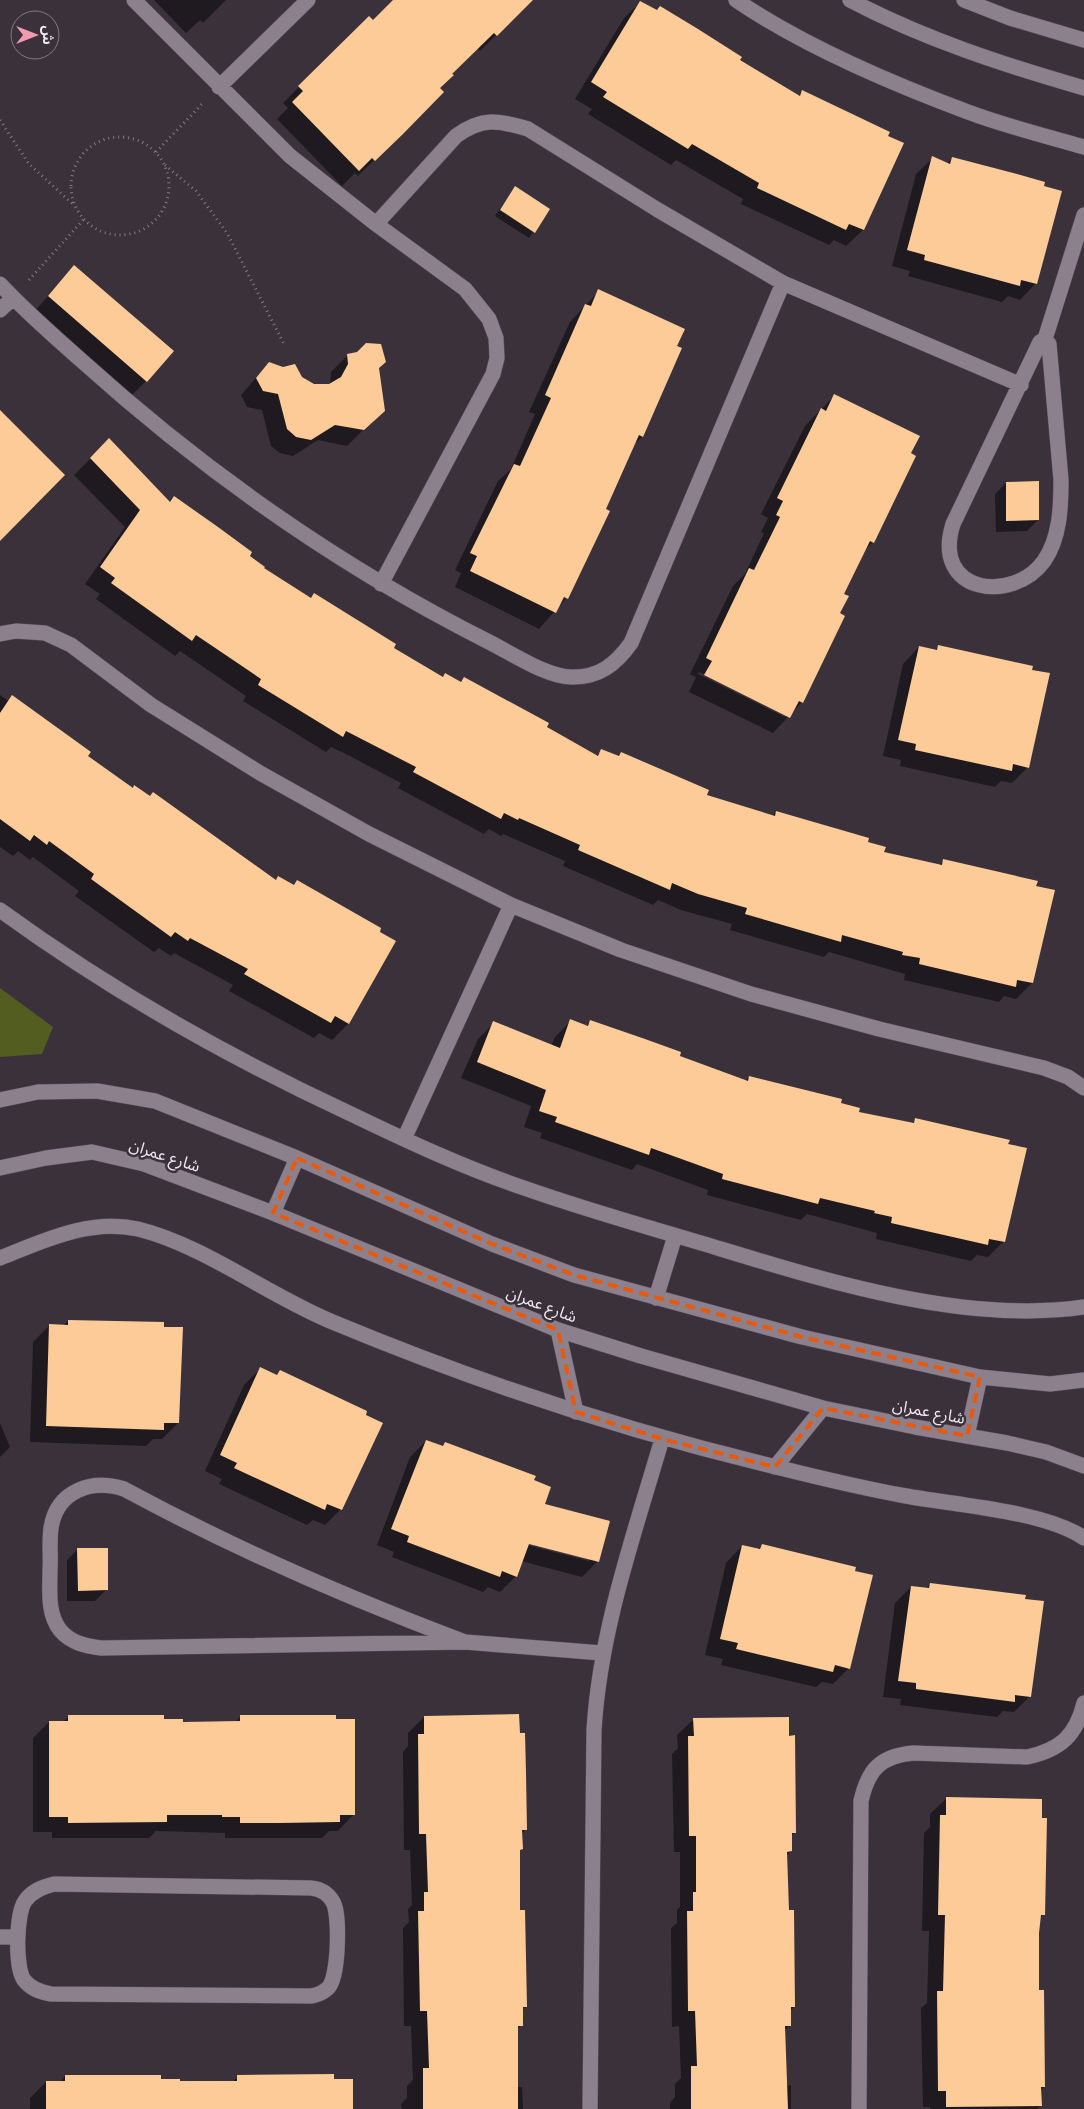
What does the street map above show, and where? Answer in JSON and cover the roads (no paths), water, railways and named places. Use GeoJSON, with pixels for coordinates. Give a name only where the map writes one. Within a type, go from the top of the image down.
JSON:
{"type":"FeatureCollection","features":[{"type":"Feature","properties":{"kind":"street"},"geometry":{"type":"LineString","coordinates":[[134,0],[290,156],[376,224],[465,289],[489,319],[496,338],[497,358],[493,374],[381,584]]}},
{"type":"Feature","properties":{"kind":"street"},"geometry":{"type":"LineString","coordinates":[[219,87],[308,0]]}},
{"type":"Feature","properties":{"kind":"street"},"geometry":{"type":"LineString","coordinates":[[736,0],[755,13],[840,58],[969,113],[1084,147]]}},
{"type":"Feature","properties":{"kind":"street"},"geometry":{"type":"LineString","coordinates":[[850,0],[940,41],[1017,69],[1084,88]]}},
{"type":"Feature","properties":{"kind":"street"},"geometry":{"type":"LineString","coordinates":[[964,0],[1010,18],[1084,40]]}},
{"type":"Feature","properties":{"kind":"street"},"geometry":{"type":"LineString","coordinates":[[376,224],[456,136],[470,126],[488,121],[506,122],[528,129],[658,210],[784,283],[1021,384]]}},
{"type":"Feature","properties":{"kind":"street"},"geometry":{"type":"LineString","coordinates":[[1046,339],[1049,344],[1061,480],[1061,501],[1053,543],[1043,562],[1028,577],[1008,585],[986,587],[966,581],[955,570],[948,556],[948,540],[953,524],[1040,342],[1046,339],[1084,215]]}},
{"type":"Feature","properties":{"kind":"street"},"geometry":{"type":"LineString","coordinates":[[0,284],[13,298],[139,411],[257,502],[381,584],[469,632],[550,672],[569,677],[588,676],[605,670],[620,658],[632,643],[784,283]]}},
{"type":"Feature","properties":{"kind":"street"},"geometry":{"type":"LineString","coordinates":[[0,310],[13,298]]}},
{"type":"Feature","properties":{"kind":"street"},"geometry":{"type":"LineString","coordinates":[[0,634],[16,630],[45,633],[71,645],[151,705],[260,774],[370,834],[511,905],[621,950],[751,994],[879,1029],[1044,1068],[1068,1078],[1084,1088]]}},
{"type":"Feature","properties":{"kind":"street"},"geometry":{"type":"LineString","coordinates":[[404,1140],[511,905]]}},
{"type":"Feature","properties":{"kind":"street"},"geometry":{"type":"LineString","coordinates":[[0,910],[40,939],[160,1016],[280,1081],[404,1140],[522,1188],[675,1236],[822,1279],[909,1298],[970,1308],[1018,1312],[1052,1312],[1084,1307]]}},
{"type":"Feature","properties":{"kind":"street"},"geometry":{"type":"LineString","coordinates":[[0,1100],[38,1092],[97,1091],[155,1101],[296,1158],[492,1244],[574,1275],[802,1337],[980,1377],[1050,1384],[1084,1380]]}},
{"type":"Feature","properties":{"kind":"street","name":"شارع عمران"},"geometry":{"type":"LineString","coordinates":[[0,1168],[46,1158],[92,1152],[144,1164],[273,1213],[558,1330],[641,1356],[823,1408],[1046,1452],[1084,1466]]}},
{"type":"Feature","properties":{"kind":"street"},"geometry":{"type":"LineString","coordinates":[[273,1213],[296,1158]]}},
{"type":"Feature","properties":{"kind":"street"},"geometry":{"type":"LineString","coordinates":[[0,1258],[45,1240],[81,1229],[106,1226],[137,1229],[177,1242],[331,1322],[494,1386],[662,1439],[903,1496],[1038,1519],[1060,1525],[1084,1538]]}},
{"type":"Feature","properties":{"kind":"street"},"geometry":{"type":"LineString","coordinates":[[656,1298],[675,1236]]}},
{"type":"Feature","properties":{"kind":"street"},"geometry":{"type":"LineString","coordinates":[[558,1330],[576,1412]]}},
{"type":"Feature","properties":{"kind":"street"},"geometry":{"type":"LineString","coordinates":[[968,1436],[980,1377]]}},
{"type":"Feature","properties":{"kind":"street"},"geometry":{"type":"LineString","coordinates":[[774,1467],[823,1408]]}},
{"type":"Feature","properties":{"kind":"street"},"geometry":{"type":"LineString","coordinates":[[590,2109],[594,1730],[602,1653],[614,1602],[662,1439]]}},
{"type":"Feature","properties":{"kind":"street"},"geometry":{"type":"LineString","coordinates":[[465,1642],[254,1556],[124,1489],[109,1484],[94,1484],[78,1489],[65,1499],[56,1512],[51,1527],[50,1600],[52,1615],[65,1635],[85,1646],[101,1648],[465,1642],[602,1653]]}},
{"type":"Feature","properties":{"kind":"street"},"geometry":{"type":"LineString","coordinates":[[859,2109],[861,1801],[864,1786],[872,1771],[883,1761],[897,1754],[1027,1757],[1044,1753],[1059,1746],[1071,1733],[1080,1719],[1084,1703]]}},
{"type":"Feature","properties":{"kind":"street"},"geometry":{"type":"LineString","coordinates":[[54,1884],[311,1888],[321,1890],[334,1903],[336,1913],[336,1970],[334,1980],[328,1988],[320,1994],[311,1996],[51,1994],[40,1992],[23,1979],[19,1969],[18,1937],[20,1912],[24,1902],[32,1893],[54,1884]]}},
{"type":"Feature","properties":{"kind":"street"},"geometry":{"type":"LineString","coordinates":[[0,1938],[18,1937]]}}]}
